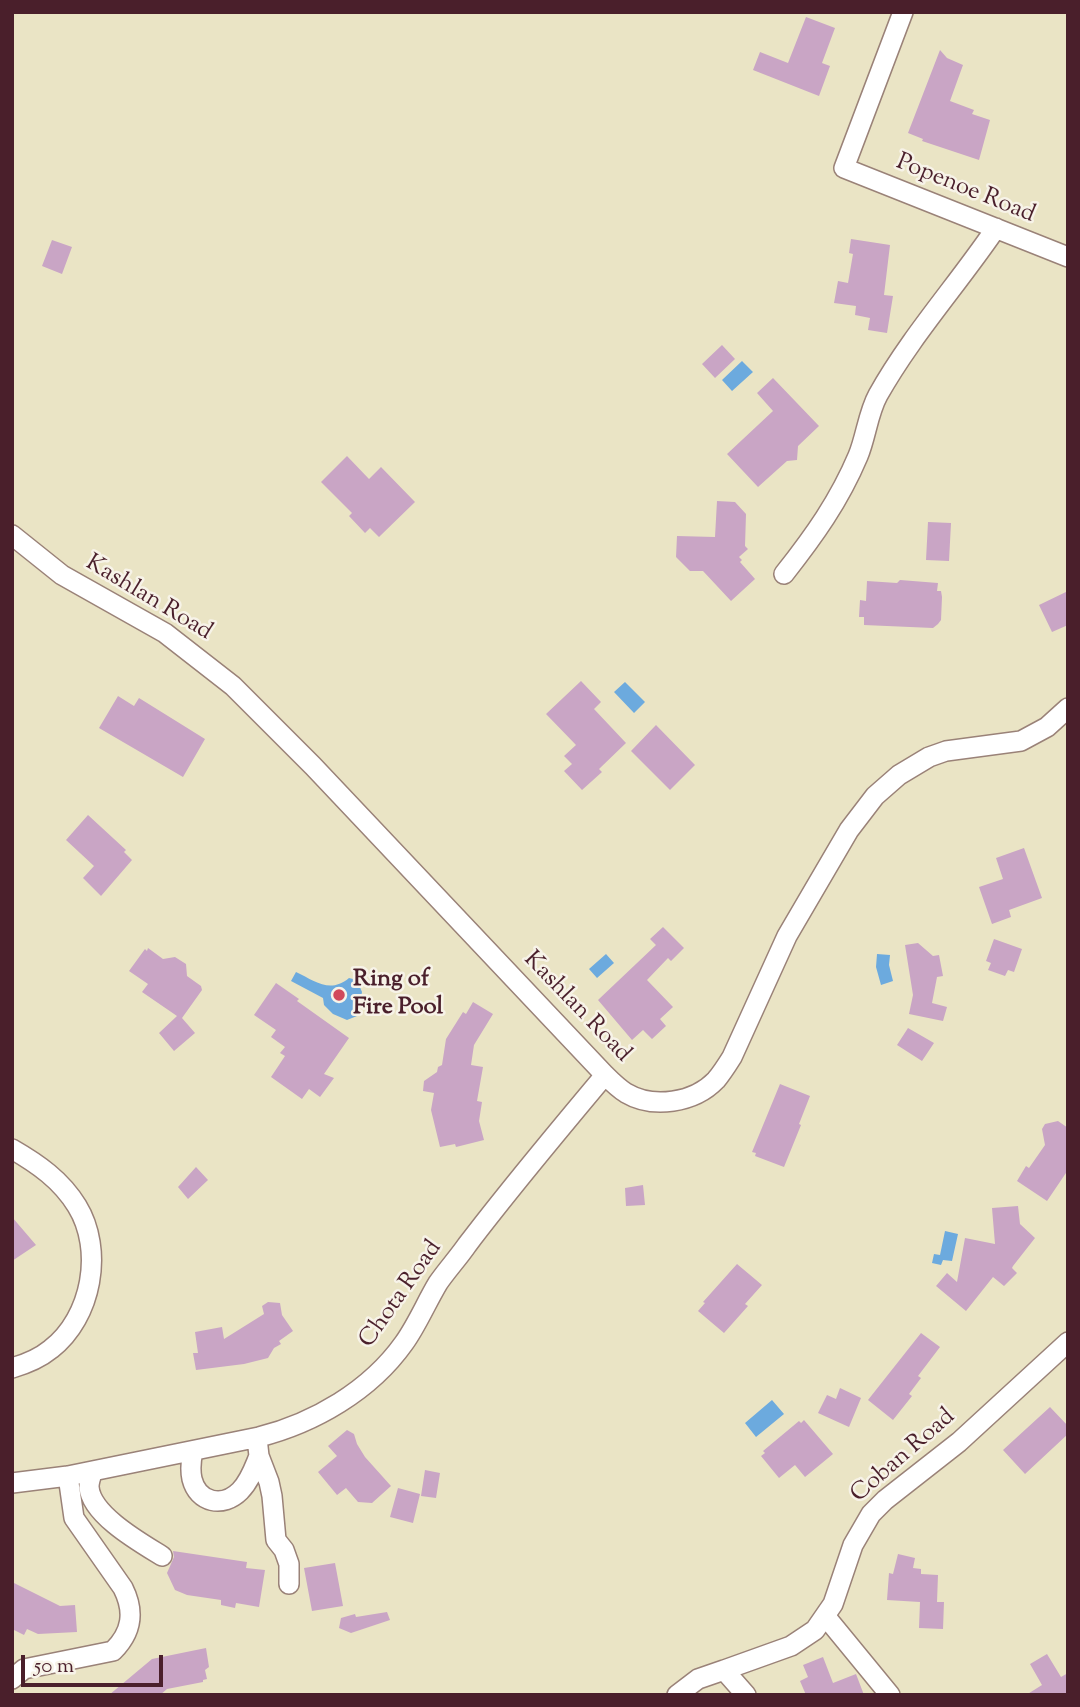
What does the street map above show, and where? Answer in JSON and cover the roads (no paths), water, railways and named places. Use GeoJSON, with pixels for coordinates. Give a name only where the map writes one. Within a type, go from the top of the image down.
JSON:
{"type":"FeatureCollection","features":[{"type":"Feature","properties":{"kind":"street","name":"Popenoe Road"},"geometry":{"type":"LineString","coordinates":[[903,12],[844,168],[1068,257]]}},
{"type":"Feature","properties":{"kind":"street"},"geometry":{"type":"LineString","coordinates":[[784,574],[827,518],[857,459],[876,398],[996,228]]}},
{"type":"Feature","properties":{"kind":"street","name":"Kashlan Road"},"geometry":{"type":"LineString","coordinates":[[12,536],[62,575],[164,634],[233,686],[313,766],[605,1075],[625,1093],[641,1099],[661,1102],[691,1096],[716,1080],[732,1057],[787,936],[849,830],[874,796],[899,775],[929,757],[946,751],[1021,741],[1047,727],[1068,708]]}},
{"type":"Feature","properties":{"kind":"street","name":"Chota Road"},"geometry":{"type":"LineString","coordinates":[[12,1483],[68,1476],[193,1451],[258,1447],[340,1402],[374,1376],[393,1357],[405,1342],[439,1282],[513,1185],[605,1075]]}},
{"type":"Feature","properties":{"kind":"street"},"geometry":{"type":"LineString","coordinates":[[12,1149],[47,1171],[78,1207],[87,1228],[92,1261],[87,1294],[73,1325],[52,1349],[12,1368]]}},
{"type":"Feature","properties":{"kind":"street","name":"Coban Road"},"geometry":{"type":"LineString","coordinates":[[677,1695],[698,1679],[797,1643],[815,1630],[833,1604],[853,1545],[871,1514],[959,1442],[1068,1342]]}},
{"type":"Feature","properties":{"kind":"street"},"geometry":{"type":"LineString","coordinates":[[193,1451],[192,1477],[197,1490],[203,1497],[217,1502],[232,1497],[250,1478],[258,1447]]}},
{"type":"Feature","properties":{"kind":"street"},"geometry":{"type":"LineString","coordinates":[[258,1447],[270,1482],[276,1540],[284,1550],[289,1564],[289,1584]]}},
{"type":"Feature","properties":{"kind":"street"},"geometry":{"type":"LineString","coordinates":[[93,1471],[89,1491],[96,1504],[125,1532],[162,1556]]}},
{"type":"Feature","properties":{"kind":"street"},"geometry":{"type":"LineString","coordinates":[[12,1679],[24,1669],[113,1651],[130,1623],[132,1612],[123,1588],[74,1518],[68,1476]]}},
{"type":"Feature","properties":{"kind":"street"},"geometry":{"type":"LineString","coordinates":[[826,1617],[890,1695]]}},
{"type":"Feature","properties":{"kind":"street"},"geometry":{"type":"LineString","coordinates":[[724,1670],[746,1695]]}},
{"type":"Feature","properties":{"kind":"water"},"geometry":{"type":"Polygon","coordinates":[[[742,361],[753,372],[732,391],[722,380],[742,361]]]}},
{"type":"Feature","properties":{"kind":"water"},"geometry":{"type":"Polygon","coordinates":[[[625,682],[645,702],[634,713],[614,692],[625,682]]]}},
{"type":"Feature","properties":{"kind":"water"},"geometry":{"type":"Polygon","coordinates":[[[606,954],[614,963],[597,978],[589,969],[606,954]]]}},
{"type":"Feature","properties":{"kind":"water"},"geometry":{"type":"Polygon","coordinates":[[[877,954],[890,955],[889,965],[893,981],[881,985],[876,967],[877,954]]]}},
{"type":"Feature","properties":{"kind":"water","name":"Ring of Fire Pool"},"geometry":{"type":"Polygon","coordinates":[[[296,972],[329,986],[349,978],[357,980],[362,992],[357,1016],[347,1020],[333,1014],[324,1005],[323,998],[291,981],[296,972]]]}},
{"type":"Feature","properties":{"kind":"water"},"geometry":{"type":"Polygon","coordinates":[[[945,1231],[958,1234],[952,1261],[943,1260],[941,1265],[932,1263],[934,1254],[940,1255],[945,1231]]]}},
{"type":"Feature","properties":{"kind":"water"},"geometry":{"type":"Polygon","coordinates":[[[772,1400],[784,1414],[756,1437],[745,1423],[772,1400]]]}},
{"type":"Feature","properties":{"kind":"place","name":"Ring of Fire Pool"},"geometry":{"type":"Point","coordinates":[339,995]}}]}
